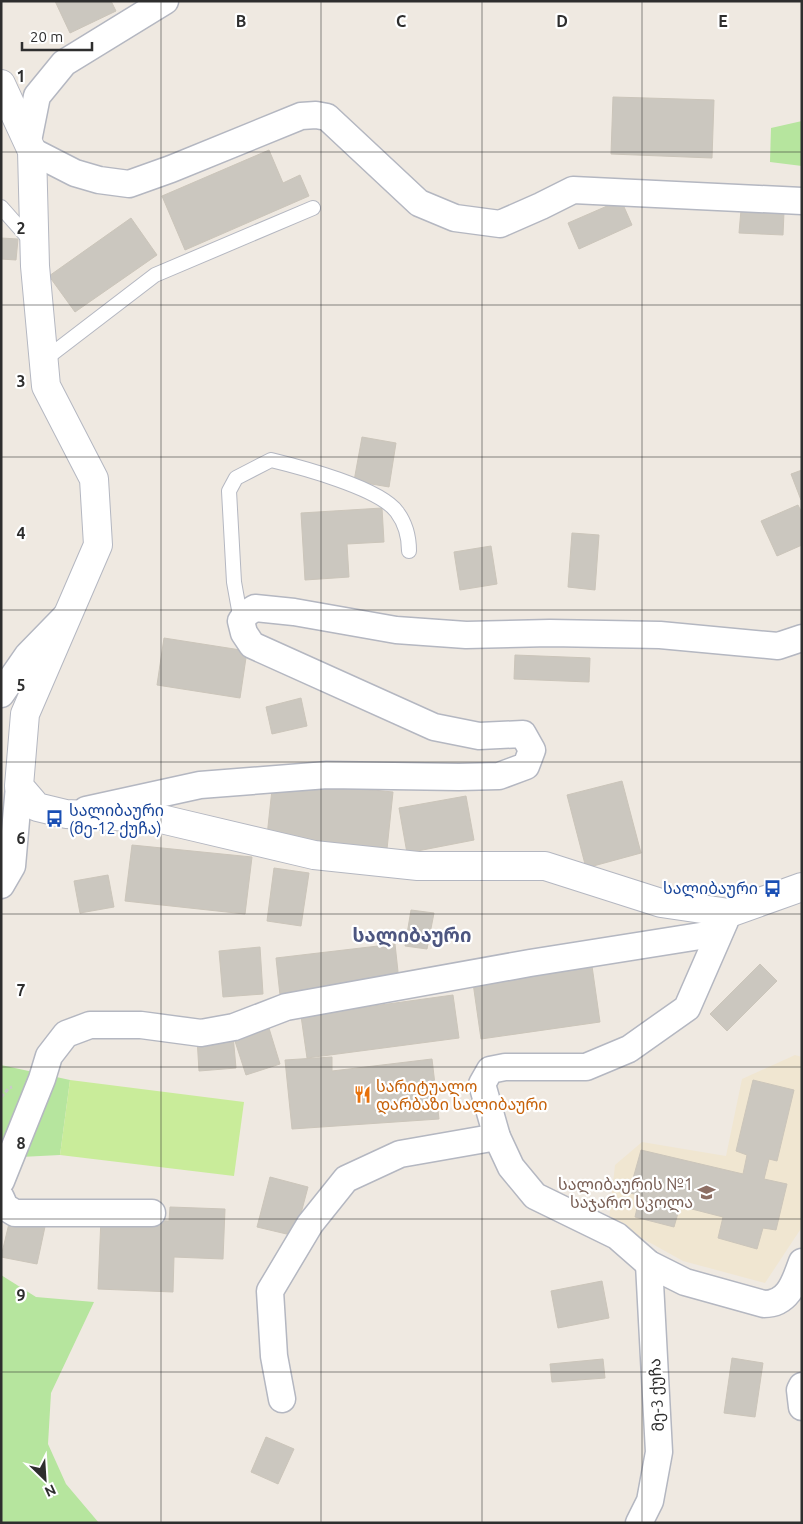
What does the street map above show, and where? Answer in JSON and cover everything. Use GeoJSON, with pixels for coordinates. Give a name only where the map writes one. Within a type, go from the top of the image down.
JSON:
{"type":"FeatureCollection","features":[{"type":"Feature","properties":{"kind":"street"},"geometry":{"type":"LineString","coordinates":[[1,886],[12,866],[25,714],[98,545],[94,479],[46,386],[35,266],[30,146],[38,96],[64,63],[165,1]]}},
{"type":"Feature","properties":{"kind":"street"},"geometry":{"type":"LineString","coordinates":[[1,84],[30,146],[75,173],[99,180],[129,184],[301,116],[316,115],[327,118],[419,203],[455,218],[500,224],[573,190],[802,201]]}},
{"type":"Feature","properties":{"kind":"street"},"geometry":{"type":"LineString","coordinates":[[66,814],[200,785],[327,775],[499,776],[526,766],[532,750],[523,734],[479,736],[434,727],[252,645],[244,633],[241,621],[247,613],[255,608],[294,612],[396,630],[466,635],[550,633],[660,635],[778,646],[802,638]]}},
{"type":"Feature","properties":{"kind":"street"},"geometry":{"type":"LineString","coordinates":[[1,694],[28,655],[69,613]]}},
{"type":"Feature","properties":{"kind":"street"},"geometry":{"type":"LineString","coordinates":[[19,786],[37,807],[66,814],[157,818],[314,854],[418,866],[545,866],[724,923]]}},
{"type":"Feature","properties":{"kind":"street"},"geometry":{"type":"LineString","coordinates":[[1,1181],[42,1079],[49,1056],[66,1034],[90,1025],[141,1026],[202,1033],[234,1026],[286,1007],[530,963],[724,923],[802,887]]}},
{"type":"Feature","properties":{"kind":"street"},"geometry":{"type":"LineString","coordinates":[[724,923],[687,1008],[629,1049],[586,1068],[505,1067],[490,1070],[482,1084],[497,1137],[511,1167],[535,1196],[617,1236],[649,1264],[685,1282],[764,1304],[771,1304],[797,1291],[802,1262]]}},
{"type":"Feature","properties":{"kind":"street"},"geometry":{"type":"LineString","coordinates":[[282,1399],[274,1356],[270,1291],[310,1224],[346,1179],[400,1154],[497,1137]]}},
{"type":"Feature","properties":{"kind":"street"},"geometry":{"type":"LineString","coordinates":[[1,1198],[5,1208],[15,1213],[152,1213]]}},
{"type":"Feature","properties":{"kind":"street","name":"მე-3 ქუჩა"},"geometry":{"type":"LineString","coordinates":[[639,1523],[650,1501],[659,1452],[649,1264]]}},
{"type":"Feature","properties":{"kind":"street"},"geometry":{"type":"LineString","coordinates":[[802,1386],[800,1390],[802,1406]]}},
{"type":"Feature","properties":{"kind":"lane"},"geometry":{"type":"LineString","coordinates":[[1,207],[34,244]]}},
{"type":"Feature","properties":{"kind":"lane"},"geometry":{"type":"LineString","coordinates":[[44,360],[155,275],[313,208]]}},
{"type":"Feature","properties":{"kind":"lane"},"geometry":{"type":"LineString","coordinates":[[241,621],[234,582],[229,492],[236,478],[271,460],[299,467],[372,492],[396,510],[408,535],[409,551]]}},
{"type":"Feature","properties":{"kind":"shaded area","name":"სალიბაურის №1 საჯარო სკოლა"},"geometry":{"type":"Polygon","coordinates":[[[795,1055],[802,1057],[802,1227],[765,1283],[683,1261],[609,1220],[615,1165],[642,1142],[726,1156],[742,1079],[795,1055]]]}},
{"type":"Feature","properties":{"kind":"green space"},"geometry":{"type":"Polygon","coordinates":[[[802,121],[802,166],[770,162],[771,128],[802,121]]]}},
{"type":"Feature","properties":{"kind":"green space"},"geometry":{"type":"Polygon","coordinates":[[[1,1065],[70,1080],[60,1155],[1,1158],[1,1065]]]}},
{"type":"Feature","properties":{"kind":"green space"},"geometry":{"type":"Polygon","coordinates":[[[70,1080],[244,1102],[234,1176],[60,1155],[70,1080]]]}},
{"type":"Feature","properties":{"kind":"green space"},"geometry":{"type":"Polygon","coordinates":[[[1,1275],[36,1297],[94,1302],[51,1393],[48,1444],[66,1484],[99,1523],[1,1523],[1,1275]]]}},
{"type":"Feature","properties":{"kind":"building"},"geometry":{"type":"Polygon","coordinates":[[[55,1],[111,1],[116,11],[70,33],[55,1]]]}},
{"type":"Feature","properties":{"kind":"building"},"geometry":{"type":"Polygon","coordinates":[[[613,97],[714,100],[712,158],[611,154],[613,97]]]}},
{"type":"Feature","properties":{"kind":"building"},"geometry":{"type":"Polygon","coordinates":[[[269,150],[283,183],[300,175],[309,196],[185,250],[162,196],[269,150]]]}},
{"type":"Feature","properties":{"kind":"building"},"geometry":{"type":"Polygon","coordinates":[[[621,200],[632,225],[579,249],[568,223],[621,200]]]}},
{"type":"Feature","properties":{"kind":"building"},"geometry":{"type":"Polygon","coordinates":[[[741,210],[784,212],[783,235],[739,233],[741,210]]]}},
{"type":"Feature","properties":{"kind":"building"},"geometry":{"type":"Polygon","coordinates":[[[131,218],[157,255],[75,312],[49,276],[131,218]]]}},
{"type":"Feature","properties":{"kind":"building"},"geometry":{"type":"Polygon","coordinates":[[[1,238],[18,239],[16,260],[1,259],[1,238]]]}},
{"type":"Feature","properties":{"kind":"building"},"geometry":{"type":"Polygon","coordinates":[[[362,437],[396,443],[389,487],[354,481],[362,437]]]}},
{"type":"Feature","properties":{"kind":"building"},"geometry":{"type":"Polygon","coordinates":[[[802,470],[802,499],[801,500],[791,474],[802,470]]]}},
{"type":"Feature","properties":{"kind":"building"},"geometry":{"type":"Polygon","coordinates":[[[798,505],[802,513],[802,545],[777,556],[761,521],[798,505]]]}},
{"type":"Feature","properties":{"kind":"building"},"geometry":{"type":"Polygon","coordinates":[[[382,508],[384,542],[347,544],[349,577],[305,580],[301,513],[382,508]]]}},
{"type":"Feature","properties":{"kind":"building"},"geometry":{"type":"Polygon","coordinates":[[[572,533],[599,535],[595,590],[568,587],[572,533]]]}},
{"type":"Feature","properties":{"kind":"building"},"geometry":{"type":"Polygon","coordinates":[[[491,546],[497,584],[460,590],[454,552],[491,546]]]}},
{"type":"Feature","properties":{"kind":"building"},"geometry":{"type":"Polygon","coordinates":[[[164,638],[247,651],[240,698],[157,685],[164,638]]]}},
{"type":"Feature","properties":{"kind":"building"},"geometry":{"type":"Polygon","coordinates":[[[515,655],[590,658],[589,682],[514,679],[515,655]]]}},
{"type":"Feature","properties":{"kind":"building"},"geometry":{"type":"Polygon","coordinates":[[[301,698],[307,726],[272,734],[266,707],[301,698]]]}},
{"type":"Feature","properties":{"kind":"building"},"geometry":{"type":"Polygon","coordinates":[[[273,780],[393,792],[387,849],[267,836],[273,780]]]}},
{"type":"Feature","properties":{"kind":"building"},"geometry":{"type":"Polygon","coordinates":[[[622,781],[641,853],[586,868],[567,795],[622,781]]]}},
{"type":"Feature","properties":{"kind":"building"},"geometry":{"type":"Polygon","coordinates":[[[466,796],[474,840],[407,853],[399,808],[466,796]]]}},
{"type":"Feature","properties":{"kind":"building"},"geometry":{"type":"Polygon","coordinates":[[[132,845],[252,857],[245,914],[125,901],[132,845]]]}},
{"type":"Feature","properties":{"kind":"building"},"geometry":{"type":"Polygon","coordinates":[[[274,868],[309,873],[301,926],[267,921],[274,868]]]}},
{"type":"Feature","properties":{"kind":"building"},"geometry":{"type":"Polygon","coordinates":[[[108,875],[114,907],[80,913],[74,881],[108,875]]]}},
{"type":"Feature","properties":{"kind":"building"},"geometry":{"type":"Polygon","coordinates":[[[411,910],[434,913],[427,949],[405,946],[411,910]]]}},
{"type":"Feature","properties":{"kind":"building"},"geometry":{"type":"Polygon","coordinates":[[[395,944],[399,981],[280,995],[276,958],[395,944]]]}},
{"type":"Feature","properties":{"kind":"building"},"geometry":{"type":"Polygon","coordinates":[[[260,947],[263,994],[223,997],[219,951],[260,947]]]}},
{"type":"Feature","properties":{"kind":"building"},"geometry":{"type":"Polygon","coordinates":[[[760,964],[777,981],[727,1031],[710,1014],[760,964]]]}},
{"type":"Feature","properties":{"kind":"building"},"geometry":{"type":"Polygon","coordinates":[[[592,966],[600,1022],[481,1039],[473,983],[592,966]]]}},
{"type":"Feature","properties":{"kind":"building"},"geometry":{"type":"Polygon","coordinates":[[[453,995],[459,1038],[307,1058],[301,1016],[453,995]]]}},
{"type":"Feature","properties":{"kind":"building"},"geometry":{"type":"Polygon","coordinates":[[[268,1025],[280,1064],[246,1075],[233,1035],[268,1025]]]}},
{"type":"Feature","properties":{"kind":"building"},"geometry":{"type":"Polygon","coordinates":[[[233,1035],[236,1068],[199,1071],[197,1038],[233,1035]]]}},
{"type":"Feature","properties":{"kind":"building","name":"სარიტუალო დარბაზი სალიბაური"},"geometry":{"type":"Polygon","coordinates":[[[332,1057],[332,1071],[432,1059],[439,1119],[292,1129],[285,1060],[332,1057]]]}},
{"type":"Feature","properties":{"kind":"building"},"geometry":{"type":"Polygon","coordinates":[[[753,1080],[794,1090],[777,1161],[769,1159],[764,1179],[787,1184],[776,1230],[763,1228],[757,1249],[718,1238],[723,1217],[680,1206],[674,1227],[635,1217],[640,1195],[629,1193],[641,1150],[743,1174],[747,1155],[736,1151],[753,1080]]]}},
{"type":"Feature","properties":{"kind":"building"},"geometry":{"type":"Polygon","coordinates":[[[270,1177],[308,1187],[295,1236],[257,1227],[270,1177]]]}},
{"type":"Feature","properties":{"kind":"building"},"geometry":{"type":"Polygon","coordinates":[[[170,1207],[225,1209],[223,1259],[174,1257],[173,1292],[98,1289],[101,1218],[169,1221],[170,1207]]]}},
{"type":"Feature","properties":{"kind":"building"},"geometry":{"type":"Polygon","coordinates":[[[11,1215],[46,1222],[37,1264],[1,1257],[11,1215]]]}},
{"type":"Feature","properties":{"kind":"building"},"geometry":{"type":"Polygon","coordinates":[[[602,1281],[609,1318],[558,1328],[551,1291],[602,1281]]]}},
{"type":"Feature","properties":{"kind":"building"},"geometry":{"type":"Polygon","coordinates":[[[732,1358],[763,1363],[755,1417],[724,1413],[732,1358]]]}},
{"type":"Feature","properties":{"kind":"building"},"geometry":{"type":"Polygon","coordinates":[[[603,1359],[605,1378],[552,1382],[550,1364],[603,1359]]]}},
{"type":"Feature","properties":{"kind":"building"},"geometry":{"type":"Polygon","coordinates":[[[266,1437],[294,1449],[278,1484],[251,1472],[266,1437]]]}},
{"type":"Feature","properties":{"kind":"place","name":"სალიბაური (მე-12 ქუჩა)"},"geometry":{"type":"Point","coordinates":[55,819]}},
{"type":"Feature","properties":{"kind":"place","name":"სალიბაური"},"geometry":{"type":"Point","coordinates":[772,888]}},
{"type":"Feature","properties":{"kind":"place","name":"სარიტუალო დარბაზი სალიბაური"},"geometry":{"type":"Point","coordinates":[362,1095]}},
{"type":"Feature","properties":{"kind":"place","name":"სალიბაურის №1 საჯარო სკოლა"},"geometry":{"type":"Point","coordinates":[707,1193]}},
{"type":"Feature","properties":{"kind":"district","name":"სალიბაური"},"geometry":{"type":"Point","coordinates":[412,935]}}]}
